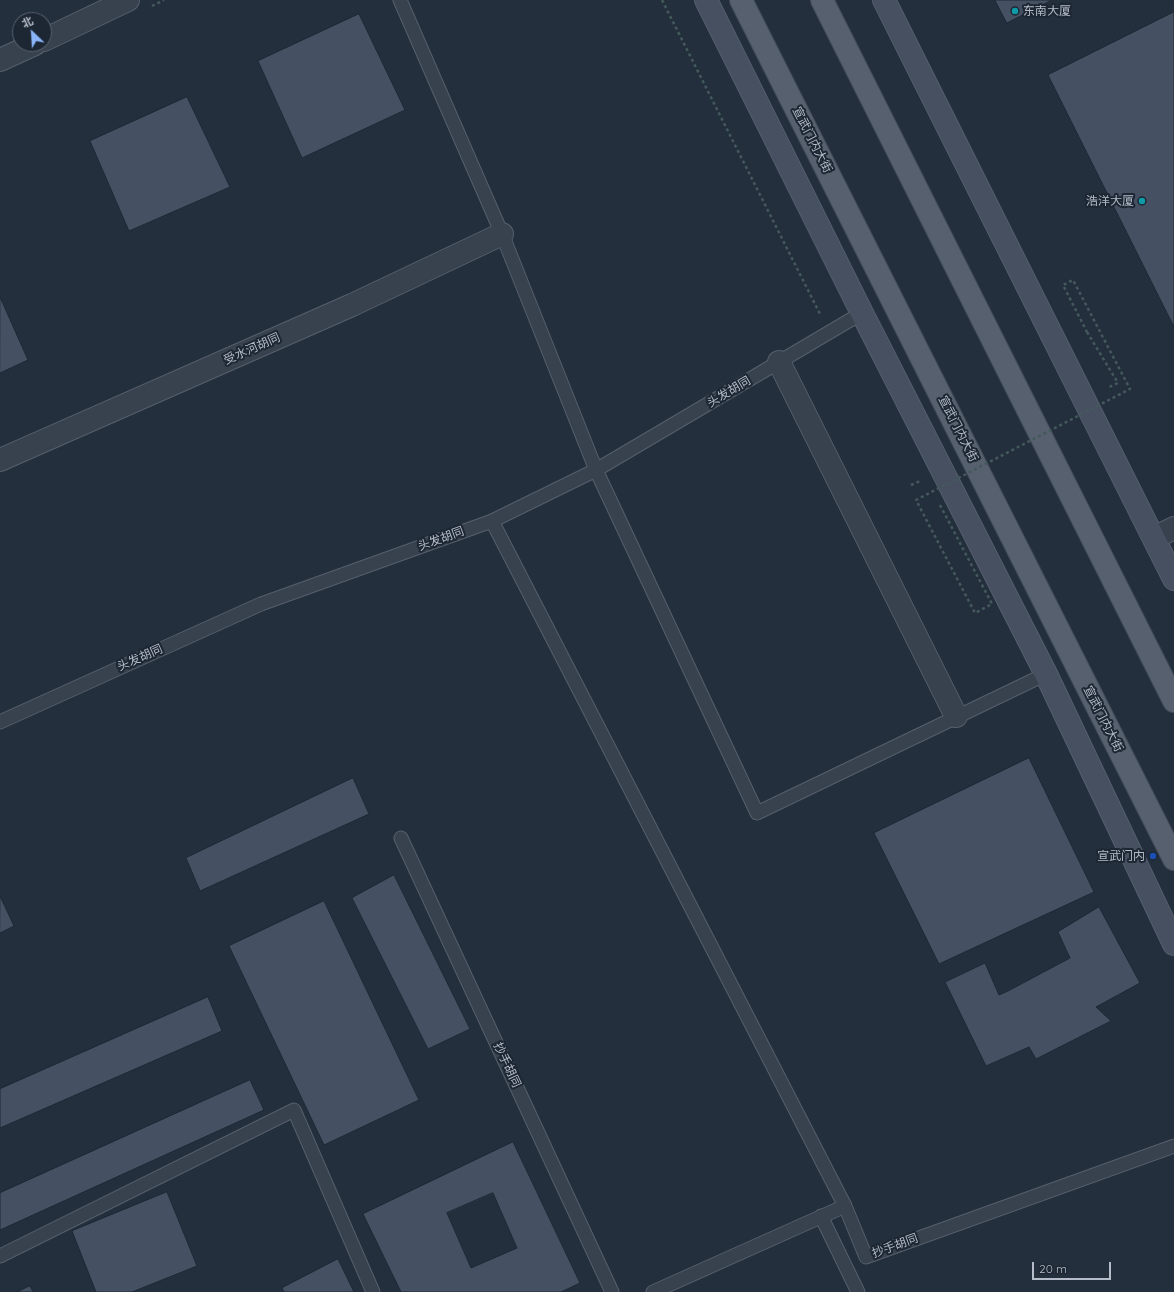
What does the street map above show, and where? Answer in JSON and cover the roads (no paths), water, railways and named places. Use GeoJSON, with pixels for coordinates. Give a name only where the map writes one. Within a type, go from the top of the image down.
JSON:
{"type":"FeatureCollection","features":[{"type":"Feature","properties":{"kind":"main road","name":"宣武门内大街"},"geometry":{"type":"LineString","coordinates":[[741,0],[1174,859]]}},
{"type":"Feature","properties":{"kind":"main road"},"geometry":{"type":"LineString","coordinates":[[822,0],[1174,701]]}},
{"type":"Feature","properties":{"kind":"street"},"geometry":{"type":"LineString","coordinates":[[52,36],[128,0]]}},
{"type":"Feature","properties":{"kind":"street"},"geometry":{"type":"LineString","coordinates":[[706,0],[862,313],[1046,674],[1174,944]]}},
{"type":"Feature","properties":{"kind":"street"},"geometry":{"type":"LineString","coordinates":[[884,0],[1174,579]]}},
{"type":"Feature","properties":{"kind":"street"},"geometry":{"type":"LineString","coordinates":[[0,60],[18,52]]}},
{"type":"Feature","properties":{"kind":"street","name":"受水河胡同"},"geometry":{"type":"LineString","coordinates":[[0,460],[344,308],[502,234]]}},
{"type":"Feature","properties":{"kind":"street"},"geometry":{"type":"LineString","coordinates":[[779,362],[956,716]]}},
{"type":"Feature","properties":{"kind":"street"},"geometry":{"type":"LineString","coordinates":[[1154,538],[1174,528]]}},
{"type":"Feature","properties":{"kind":"lane"},"geometry":{"type":"LineString","coordinates":[[400,0],[502,234],[596,470],[757,813],[1046,674]]}},
{"type":"Feature","properties":{"kind":"lane","name":"头发胡同"},"geometry":{"type":"LineString","coordinates":[[0,722],[261,604],[492,521],[596,470],[862,313]]}},
{"type":"Feature","properties":{"kind":"lane"},"geometry":{"type":"LineString","coordinates":[[492,521],[845,1206],[654,1292]]}},
{"type":"Feature","properties":{"kind":"lane","name":"抄手胡同"},"geometry":{"type":"LineString","coordinates":[[401,838],[612,1292]]}},
{"type":"Feature","properties":{"kind":"lane"},"geometry":{"type":"LineString","coordinates":[[0,1256],[294,1110],[373,1292]]}},
{"type":"Feature","properties":{"kind":"lane","name":"抄手胡同"},"geometry":{"type":"LineString","coordinates":[[845,1206],[866,1257],[1174,1146]]}},
{"type":"Feature","properties":{"kind":"lane"},"geometry":{"type":"LineString","coordinates":[[821,1216],[858,1292]]}},
{"type":"Feature","properties":{"kind":"place","name":"东南大厦"},"geometry":{"type":"Point","coordinates":[1015,11]}},
{"type":"Feature","properties":{"kind":"place","name":"浩洋大厦"},"geometry":{"type":"Point","coordinates":[1142,201]}},
{"type":"Feature","properties":{"kind":"place","name":"宣武门内"},"geometry":{"type":"Point","coordinates":[1153,856]}}]}
